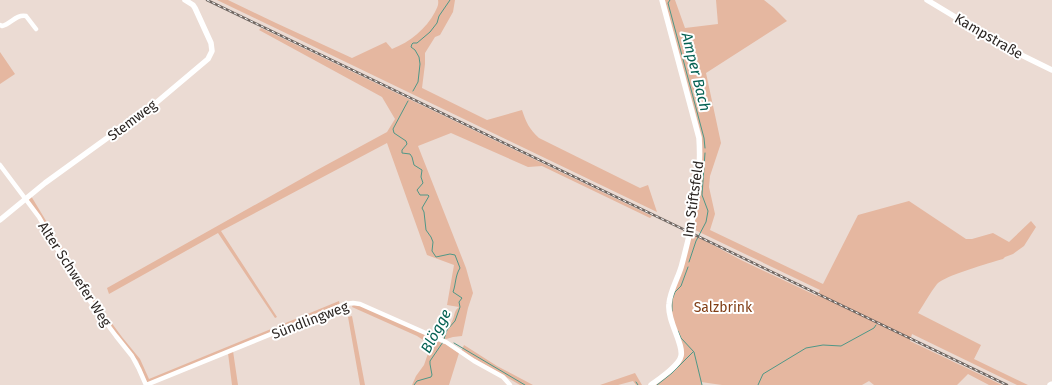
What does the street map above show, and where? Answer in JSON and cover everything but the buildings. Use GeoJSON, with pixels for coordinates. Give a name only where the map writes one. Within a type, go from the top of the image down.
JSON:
{"type":"FeatureCollection","features":[{"type":"Feature","properties":{"kind":"street","name":"Stemweg"},"geometry":{"type":"LineString","coordinates":[[0,220],[25,198],[140,114],[208,59],[212,50],[209,39],[195,8],[185,0]]}},
{"type":"Feature","properties":{"kind":"street","name":"Im Stiftsfeld"},"geometry":{"type":"LineString","coordinates":[[651,385],[677,364],[681,357],[682,349],[671,321],[668,303],[680,270],[694,213],[700,150],[699,138],[662,0]]}},
{"type":"Feature","properties":{"kind":"street","name":"Kampstraße"},"geometry":{"type":"LineString","coordinates":[[928,0],[1005,47],[1052,70]]}},
{"type":"Feature","properties":{"kind":"street"},"geometry":{"type":"LineString","coordinates":[[0,25],[6,25],[23,15],[26,16],[36,29]]}},
{"type":"Feature","properties":{"kind":"street","name":"Alter Schwefer Weg"},"geometry":{"type":"LineString","coordinates":[[0,165],[39,217],[67,266],[90,300],[132,356],[140,369],[146,385]]}},
{"type":"Feature","properties":{"kind":"street","name":"Sündlingweg"},"geometry":{"type":"LineString","coordinates":[[146,385],[345,304],[353,303],[360,304],[446,342],[474,361],[503,377],[510,385]]}},
{"type":"Feature","properties":{"kind":"green space"},"geometry":{"type":"Polygon","coordinates":[[[217,0],[228,0],[352,58],[386,42],[392,49],[405,43],[427,24],[437,8],[438,0],[455,0],[453,12],[440,35],[435,37],[425,53],[422,88],[487,120],[522,110],[528,125],[539,138],[640,188],[648,185],[657,212],[217,0]]]}},
{"type":"Feature","properties":{"kind":"green space","name":"Salzbrink"},"geometry":{"type":"Polygon","coordinates":[[[665,0],[675,0],[685,28],[718,24],[716,0],[764,0],[787,21],[706,73],[721,143],[710,176],[709,187],[715,214],[710,230],[823,284],[858,215],[909,201],[966,239],[972,239],[993,233],[1009,242],[1031,221],[1036,227],[1024,246],[1003,259],[949,277],[937,284],[918,313],[981,345],[974,359],[1028,385],[1017,385],[912,334],[910,341],[1002,385],[989,385],[968,374],[957,385],[874,385],[869,381],[862,385],[722,385],[701,382],[702,385],[653,385],[682,357],[668,311],[692,234],[741,260],[817,296],[820,290],[693,229],[698,207],[702,160],[702,137],[665,0]]]}},
{"type":"Feature","properties":{"kind":"green space"},"geometry":{"type":"Polygon","coordinates":[[[261,28],[652,216],[650,218],[542,166],[528,167],[451,133],[418,146],[466,268],[473,293],[462,336],[443,340],[455,311],[459,307],[447,305],[454,265],[427,255],[387,143],[221,231],[277,317],[275,318],[218,233],[109,294],[107,288],[387,132],[395,119],[382,97],[259,30],[261,28]]]}},
{"type":"Feature","properties":{"kind":"green space"},"geometry":{"type":"Polygon","coordinates":[[[0,52],[15,74],[0,84],[0,52]]]}},
{"type":"Feature","properties":{"kind":"green space"},"geometry":{"type":"Polygon","coordinates":[[[31,196],[91,295],[140,359],[149,379],[339,301],[340,306],[149,383],[146,382],[138,361],[116,335],[90,299],[29,202],[29,197],[31,196]]]}},
{"type":"Feature","properties":{"kind":"green space"},"geometry":{"type":"Polygon","coordinates":[[[353,304],[359,305],[422,332],[443,344],[446,344],[459,353],[449,385],[412,385],[416,376],[424,365],[431,345],[417,336],[352,307],[353,304]]]}},
{"type":"Feature","properties":{"kind":"green space"},"geometry":{"type":"Polygon","coordinates":[[[352,316],[365,385],[360,385],[348,317],[352,316]]]}},
{"type":"Feature","properties":{"kind":"green space"},"geometry":{"type":"Polygon","coordinates":[[[464,345],[497,366],[533,385],[520,385],[461,351],[464,345]]]}},
{"type":"Feature","properties":{"kind":"green space"},"geometry":{"type":"Polygon","coordinates":[[[233,351],[238,385],[232,385],[228,353],[233,351]]]}},
{"type":"Feature","properties":{"kind":"green space"},"geometry":{"type":"Polygon","coordinates":[[[635,373],[642,385],[636,385],[633,381],[618,385],[600,385],[635,373]]]}},
{"type":"Feature","properties":{"kind":"waterway","name":"Blögge"},"geometry":{"type":"LineString","coordinates":[[413,91],[418,82],[420,64],[419,57],[415,50],[411,47],[412,44],[417,43],[430,32],[450,0]]}},
{"type":"Feature","properties":{"kind":"waterway","name":"Amper Bach"},"geometry":{"type":"LineString","coordinates":[[670,0],[668,3],[704,138],[705,148]]}},
{"type":"Feature","properties":{"kind":"waterway","name":"Blögge"},"geometry":{"type":"LineString","coordinates":[[408,101],[393,129],[394,133],[406,141],[407,144],[402,150],[402,153],[410,154],[414,165],[422,170],[421,177],[423,183],[417,190],[420,195],[429,196],[422,208],[424,212],[426,230],[433,242],[432,251],[436,257],[450,254],[455,255],[460,268],[453,292],[462,298],[459,302],[460,307],[455,321],[447,330],[444,339]]}},
{"type":"Feature","properties":{"kind":"waterway","name":"Amper Bach"},"geometry":{"type":"LineString","coordinates":[[689,262],[696,241],[706,222],[708,211],[702,195],[705,153]]}},
{"type":"Feature","properties":{"kind":"waterway","name":"Amper Bach"},"geometry":{"type":"LineString","coordinates":[[672,311],[672,300],[675,292],[681,286],[688,267]]}},
{"type":"Feature","properties":{"kind":"waterway"},"geometry":{"type":"LineString","coordinates":[[758,385],[763,374],[806,348],[823,345],[841,346],[874,328],[876,325]]}},
{"type":"Feature","properties":{"kind":"waterway","name":"Amper Bach"},"geometry":{"type":"LineString","coordinates":[[678,331],[681,338],[694,352],[702,385]]}},
{"type":"Feature","properties":{"kind":"waterway","name":"Blögge"},"geometry":{"type":"LineString","coordinates":[[414,385],[417,381],[431,377],[430,361],[443,342]]}},
{"type":"Feature","properties":{"kind":"waterway"},"geometry":{"type":"LineString","coordinates":[[454,343],[525,385]]}},
{"type":"Feature","properties":{"kind":"waterway"},"geometry":{"type":"LineString","coordinates":[[657,385],[672,373],[693,352]]}},
{"type":"Feature","properties":{"kind":"railway"},"geometry":{"type":"LineString","coordinates":[[207,0],[1007,385]]}}]}
